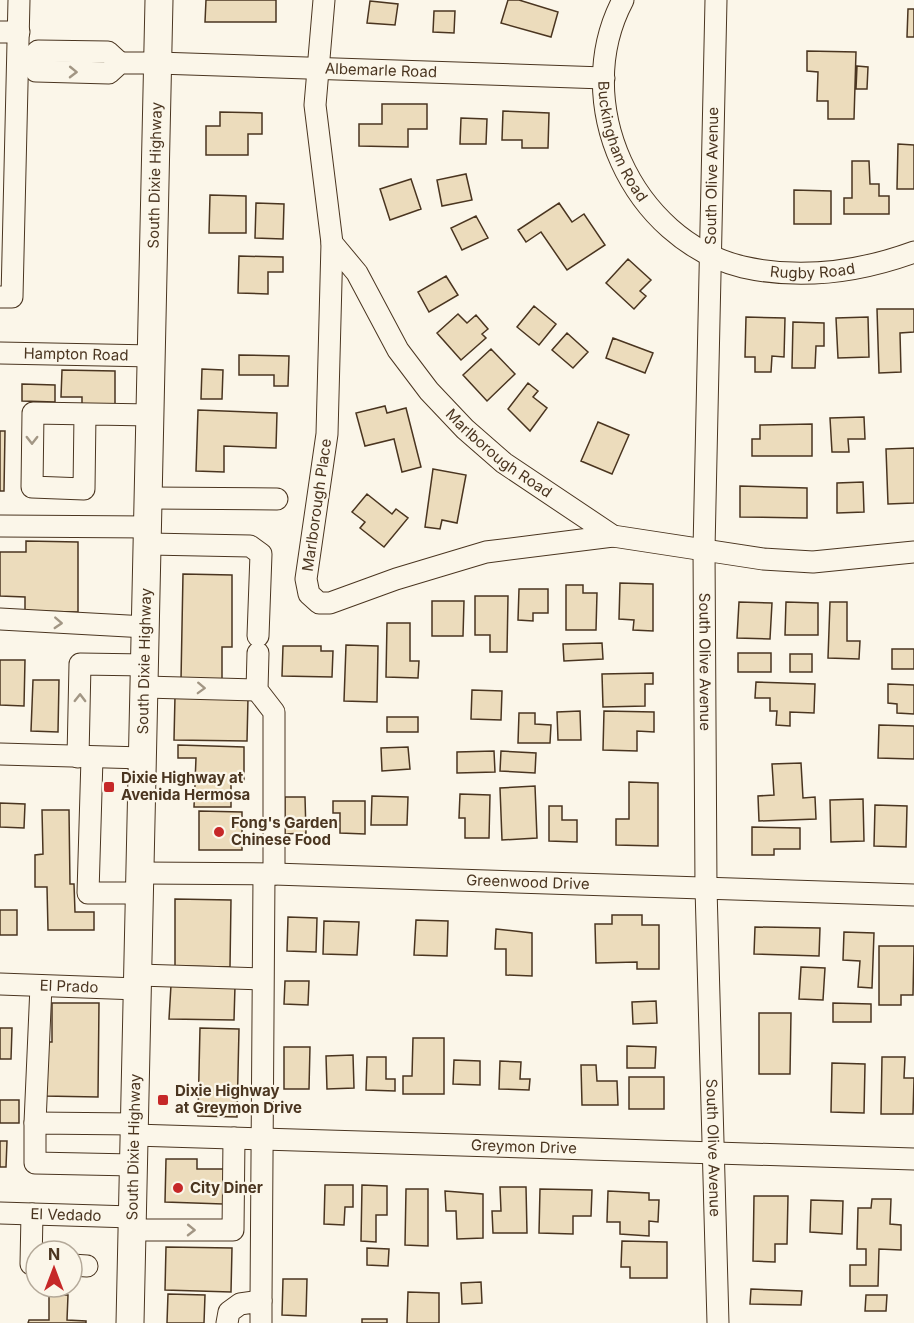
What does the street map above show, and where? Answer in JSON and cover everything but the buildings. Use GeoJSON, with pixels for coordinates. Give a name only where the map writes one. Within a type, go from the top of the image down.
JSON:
{"type":"FeatureCollection","features":[{"type":"Feature","properties":{"kind":"main road","name":"South Dixie Highway"},"geometry":{"type":"LineString","coordinates":[[130,1323],[150,498],[159,0]]}},
{"type":"Feature","properties":{"kind":"street"},"geometry":{"type":"LineString","coordinates":[[0,297],[12,297],[16,68],[9,32],[19,0]]}},
{"type":"Feature","properties":{"kind":"street"},"geometry":{"type":"LineString","coordinates":[[324,0],[317,70],[316,116],[319,147],[326,175],[333,243]]}},
{"type":"Feature","properties":{"kind":"street","name":"Buckingham Road"},"geometry":{"type":"LineString","coordinates":[[623,0],[609,36],[604,78],[605,108],[611,136],[621,164],[635,189],[653,212],[674,232],[710,255]]}},
{"type":"Feature","properties":{"kind":"street","name":"South Olive Avenue"},"geometry":{"type":"LineString","coordinates":[[716,0],[704,549],[706,888],[718,1323]]}},
{"type":"Feature","properties":{"kind":"street","name":"Albemarle Road"},"geometry":{"type":"LineString","coordinates":[[16,68],[38,51],[108,52],[120,63],[604,78]]}},
{"type":"Feature","properties":{"kind":"street","name":"Marlborough Place"},"geometry":{"type":"LineString","coordinates":[[333,243],[327,434],[306,579],[309,594],[319,603],[330,603],[396,579],[486,552],[614,536]]}},
{"type":"Feature","properties":{"kind":"street","name":"Marlborough Road"},"geometry":{"type":"LineString","coordinates":[[333,243],[357,273],[398,350],[429,391],[465,429],[504,463],[614,536],[763,560],[813,562],[914,552]]}},
{"type":"Feature","properties":{"kind":"street","name":"Rugby Road"},"geometry":{"type":"LineString","coordinates":[[710,255],[741,266],[776,273],[814,273],[846,271],[914,252]]}},
{"type":"Feature","properties":{"kind":"street","name":"Hampton Road"},"geometry":{"type":"LineString","coordinates":[[0,353],[153,356]]}},
{"type":"Feature","properties":{"kind":"street"},"geometry":{"type":"LineString","coordinates":[[85,414],[151,415]]}},
{"type":"Feature","properties":{"kind":"street"},"geometry":{"type":"LineString","coordinates":[[150,498],[278,499]]}},
{"type":"Feature","properties":{"kind":"street"},"geometry":{"type":"LineString","coordinates":[[0,526],[149,536],[250,546],[261,554],[257,690],[273,712],[262,979],[261,1323]]}},
{"type":"Feature","properties":{"kind":"street"},"geometry":{"type":"LineString","coordinates":[[0,620],[147,627]]}},
{"type":"Feature","properties":{"kind":"street"},"geometry":{"type":"LineString","coordinates":[[85,757],[80,664],[145,676],[257,690]]}},
{"type":"Feature","properties":{"kind":"street"},"geometry":{"type":"LineString","coordinates":[[0,754],[143,758]]}},
{"type":"Feature","properties":{"kind":"street","name":"Greenwood Drive"},"geometry":{"type":"LineString","coordinates":[[85,757],[88,893],[141,883],[268,875],[914,895]]}},
{"type":"Feature","properties":{"kind":"street","name":"El Prado"},"geometry":{"type":"LineString","coordinates":[[0,984],[41,986],[262,979]]}},
{"type":"Feature","properties":{"kind":"street"},"geometry":{"type":"LineString","coordinates":[[41,986],[35,1163],[134,1166]]}},
{"type":"Feature","properties":{"kind":"street","name":"Greymon Drive"},"geometry":{"type":"LineString","coordinates":[[35,1123],[262,1140],[914,1160]]}},
{"type":"Feature","properties":{"kind":"street","name":"El Vedado"},"geometry":{"type":"LineString","coordinates":[[0,1213],[233,1230],[234,1138]]}},
{"type":"Feature","properties":{"kind":"street"},"geometry":{"type":"LineString","coordinates":[[32,1214],[32,1239]]}},
{"type":"Feature","properties":{"kind":"street"},"geometry":{"type":"LineString","coordinates":[[227,1323],[229,1312],[240,1304],[261,1302]]}},
{"type":"Feature","properties":{"kind":"place","name":"Dixie Highway at Avenida Hermosa"},"geometry":{"type":"Point","coordinates":[109,787]}},
{"type":"Feature","properties":{"kind":"place","name":"Fong's Garden Chinese Food"},"geometry":{"type":"Point","coordinates":[219,832]}},
{"type":"Feature","properties":{"kind":"place","name":"Dixie Highway at Greymon Drive"},"geometry":{"type":"Point","coordinates":[163,1100]}},
{"type":"Feature","properties":{"kind":"place","name":"City Diner"},"geometry":{"type":"Point","coordinates":[178,1188]}}]}
